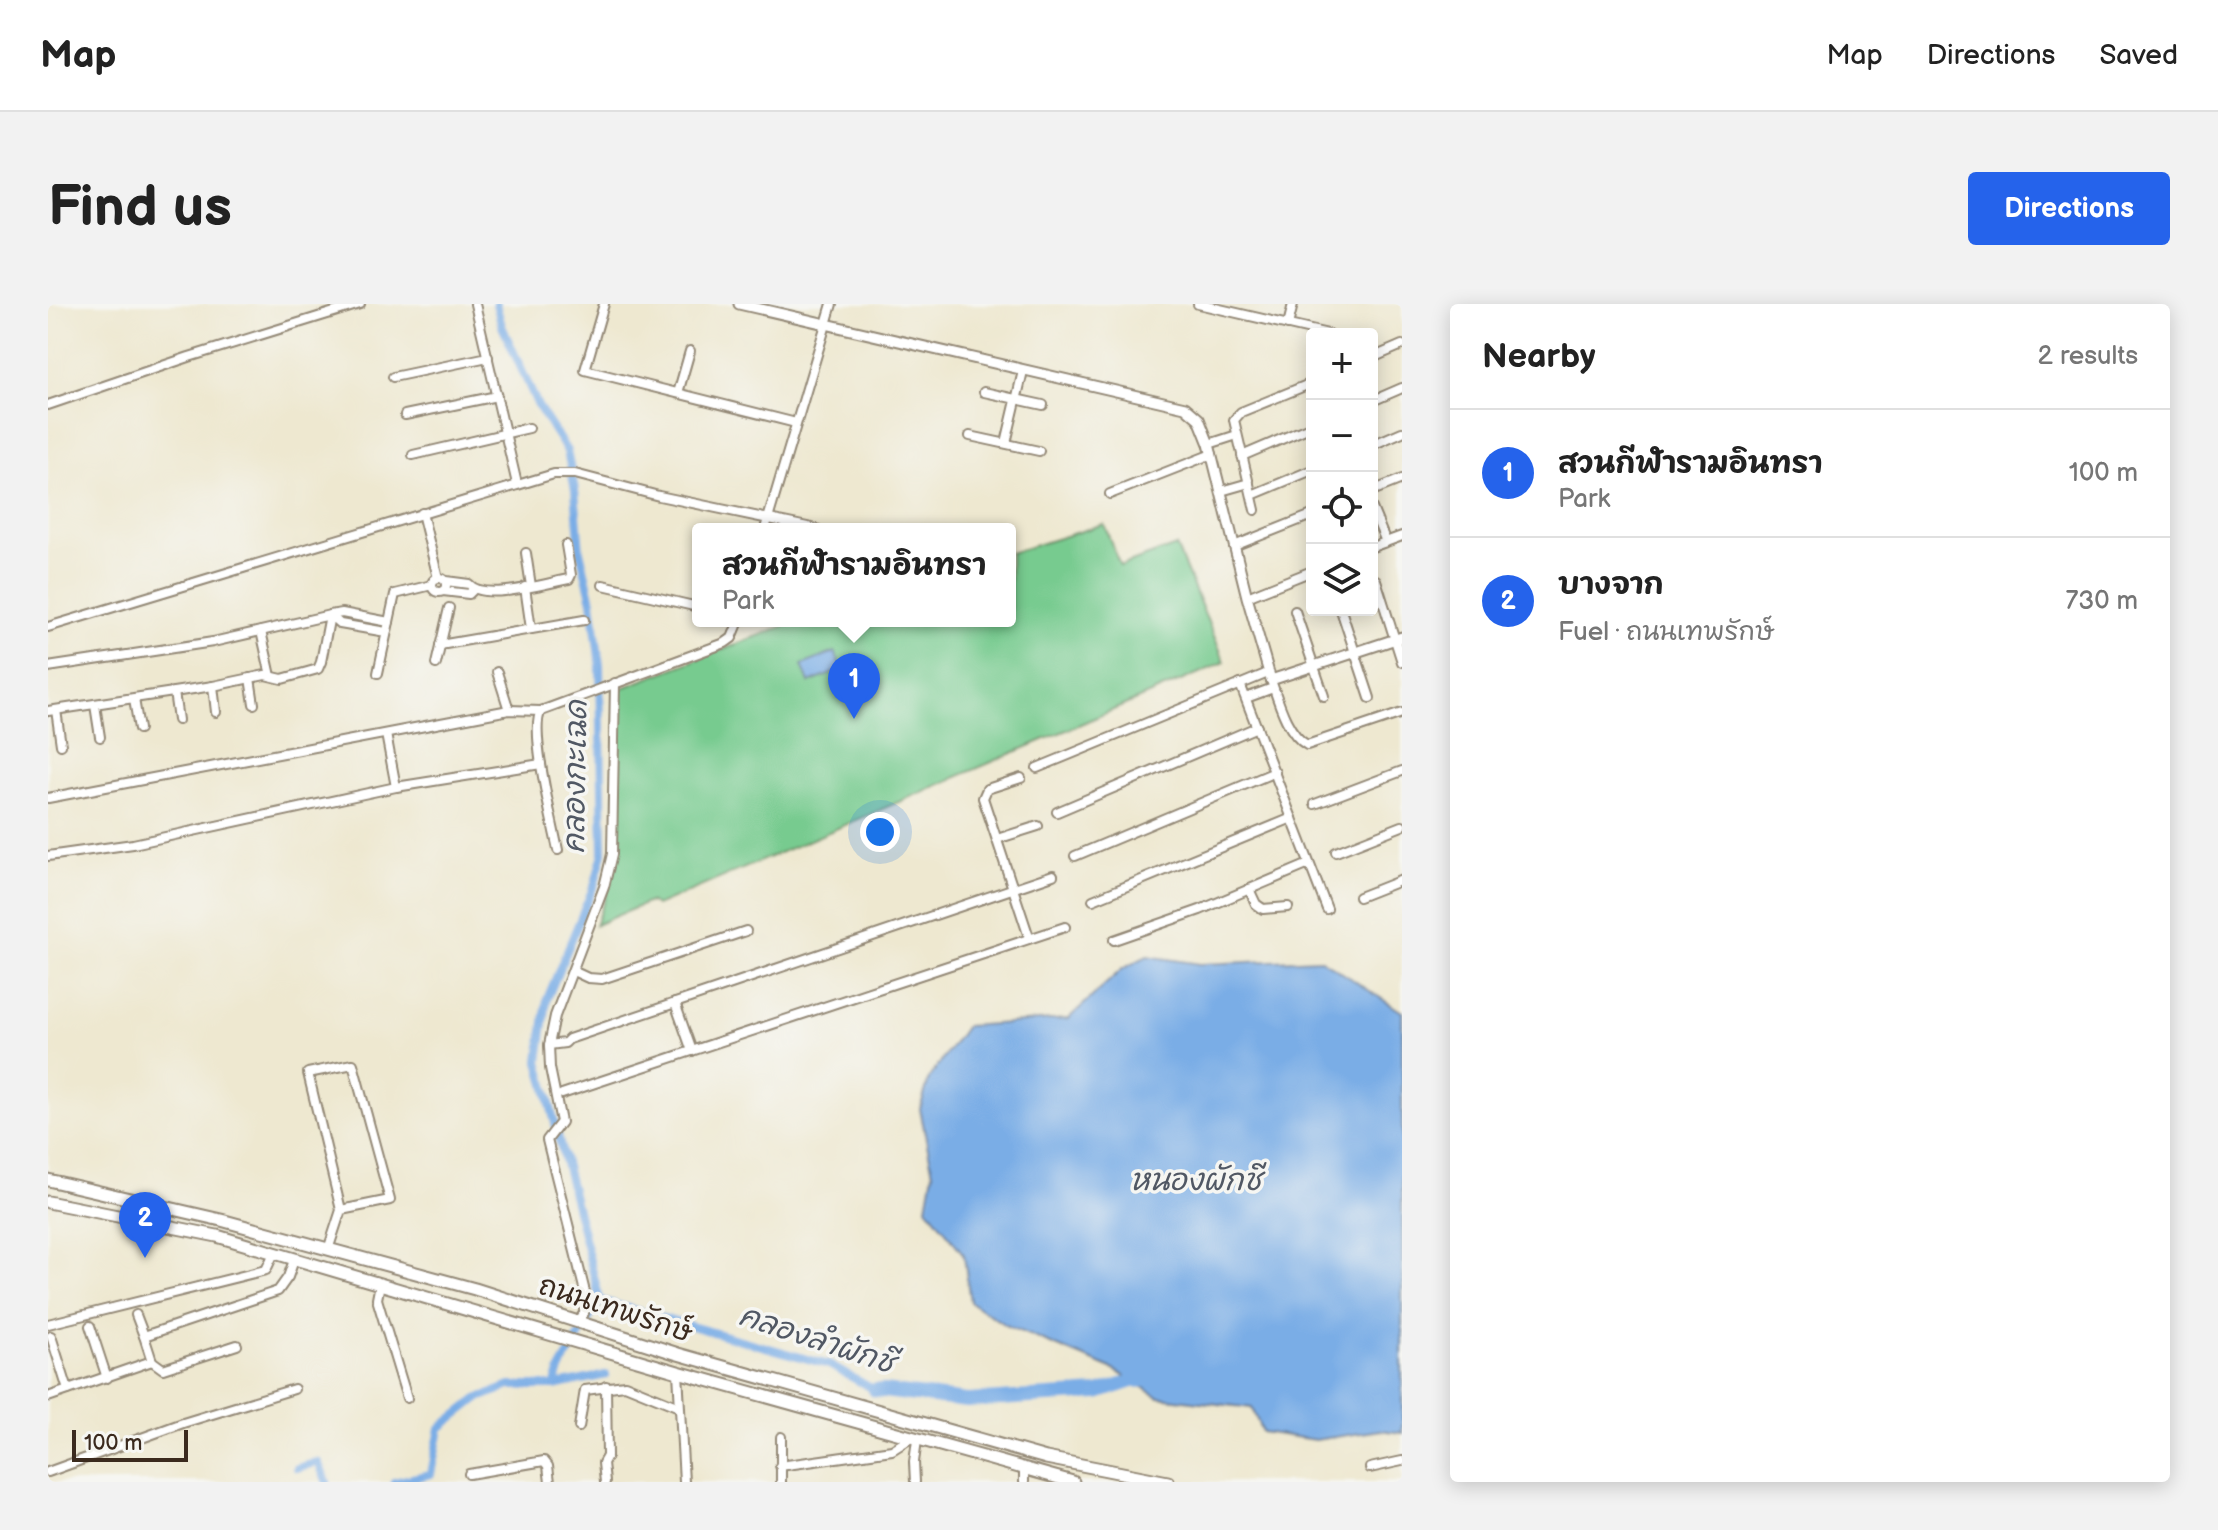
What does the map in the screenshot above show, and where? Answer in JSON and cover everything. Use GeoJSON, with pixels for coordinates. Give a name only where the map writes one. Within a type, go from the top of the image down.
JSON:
{"type":"FeatureCollection","features":[{"type":"Feature","properties":{"kind":"main road","name":"ถนนเทพรักษ์"},"geometry":{"type":"LineString","coordinates":[[48,1180],[221,1220],[475,1289],[678,1354],[1046,1458],[1168,1482]]}},
{"type":"Feature","properties":{"kind":"main road","name":"ถนนเทพรักษ์"},"geometry":{"type":"LineString","coordinates":[[48,1202],[217,1236],[914,1439],[1024,1476],[1067,1481]]}},
{"type":"Feature","properties":{"kind":"street"},"geometry":{"type":"LineString","coordinates":[[48,405],[360,304]]}},
{"type":"Feature","properties":{"kind":"street"},"geometry":{"type":"LineString","coordinates":[[475,304],[517,484]]}},
{"type":"Feature","properties":{"kind":"street"},"geometry":{"type":"LineString","coordinates":[[604,304],[585,370],[796,423]]}},
{"type":"Feature","properties":{"kind":"street"},"geometry":{"type":"LineString","coordinates":[[739,304],[1185,407],[1199,419],[1210,449],[1271,680],[1298,740],[1307,745],[1402,713]]}},
{"type":"Feature","properties":{"kind":"street"},"geometry":{"type":"LineString","coordinates":[[767,523],[832,304]]}},
{"type":"Feature","properties":{"kind":"street"},"geometry":{"type":"LineString","coordinates":[[1198,304],[1306,329]]}},
{"type":"Feature","properties":{"kind":"street"},"geometry":{"type":"LineString","coordinates":[[1243,314],[1245,304]]}},
{"type":"Feature","properties":{"kind":"street"},"geometry":{"type":"LineString","coordinates":[[1288,325],[1293,304]]}},
{"type":"Feature","properties":{"kind":"street"},"geometry":{"type":"LineString","coordinates":[[1378,355],[1402,345]]}},
{"type":"Feature","properties":{"kind":"street"},"geometry":{"type":"LineString","coordinates":[[678,393],[690,351]]}},
{"type":"Feature","properties":{"kind":"street"},"geometry":{"type":"LineString","coordinates":[[393,377],[488,357]]}},
{"type":"Feature","properties":{"kind":"street"},"geometry":{"type":"LineString","coordinates":[[1006,443],[1023,371]]}},
{"type":"Feature","properties":{"kind":"street"},"geometry":{"type":"LineString","coordinates":[[1255,510],[1234,423],[1241,412],[1306,385]]}},
{"type":"Feature","properties":{"kind":"street"},"geometry":{"type":"LineString","coordinates":[[1374,400],[1402,388]]}},
{"type":"Feature","properties":{"kind":"street"},"geometry":{"type":"LineString","coordinates":[[984,392],[1043,405]]}},
{"type":"Feature","properties":{"kind":"street"},"geometry":{"type":"LineString","coordinates":[[405,415],[497,396]]}},
{"type":"Feature","properties":{"kind":"street"},"geometry":{"type":"LineString","coordinates":[[413,455],[529,428]]}},
{"type":"Feature","properties":{"kind":"street"},"geometry":{"type":"LineString","coordinates":[[1242,456],[1306,429]]}},
{"type":"Feature","properties":{"kind":"street"},"geometry":{"type":"LineString","coordinates":[[1378,442],[1402,432]]}},
{"type":"Feature","properties":{"kind":"street"},"geometry":{"type":"LineString","coordinates":[[1110,494],[1237,435]]}},
{"type":"Feature","properties":{"kind":"street"},"geometry":{"type":"LineString","coordinates":[[970,436],[1039,451]]}},
{"type":"Feature","properties":{"kind":"street"},"geometry":{"type":"LineString","coordinates":[[1252,495],[1307,472]]}},
{"type":"Feature","properties":{"kind":"street"},"geometry":{"type":"LineString","coordinates":[[48,627],[517,484],[563,473],[788,523]]}},
{"type":"Feature","properties":{"kind":"street"},"geometry":{"type":"LineString","coordinates":[[1378,489],[1402,479]]}},
{"type":"Feature","properties":{"kind":"street"},"geometry":{"type":"LineString","coordinates":[[1221,491],[1249,483]]}},
{"type":"Feature","properties":{"kind":"street"},"geometry":{"type":"LineString","coordinates":[[422,513],[439,581],[437,592],[469,594],[474,589]]}},
{"type":"Feature","properties":{"kind":"street"},"geometry":{"type":"LineString","coordinates":[[1234,546],[1306,517]]}},
{"type":"Feature","properties":{"kind":"street"},"geometry":{"type":"LineString","coordinates":[[1378,523],[1386,542]]}},
{"type":"Feature","properties":{"kind":"street"},"geometry":{"type":"LineString","coordinates":[[1378,545],[1402,536]]}},
{"type":"Feature","properties":{"kind":"street"},"geometry":{"type":"LineString","coordinates":[[378,673],[395,594],[439,581],[469,584],[488,593],[571,577],[566,545]]}},
{"type":"Feature","properties":{"kind":"street"},"geometry":{"type":"LineString","coordinates":[[526,553],[531,629]]}},
{"type":"Feature","properties":{"kind":"street"},"geometry":{"type":"LineString","coordinates":[[1247,597],[1306,573]]}},
{"type":"Feature","properties":{"kind":"street"},"geometry":{"type":"LineString","coordinates":[[603,585],[692,606]]}},
{"type":"Feature","properties":{"kind":"street"},"geometry":{"type":"LineString","coordinates":[[1378,585],[1398,638],[1402,662]]}},
{"type":"Feature","properties":{"kind":"street"},"geometry":{"type":"LineString","coordinates":[[436,664],[449,608]]}},
{"type":"Feature","properties":{"kind":"street"},"geometry":{"type":"LineString","coordinates":[[1295,611],[1324,696]]}},
{"type":"Feature","properties":{"kind":"street"},"geometry":{"type":"LineString","coordinates":[[48,667],[173,649],[342,613],[389,622]]}},
{"type":"Feature","properties":{"kind":"street"},"geometry":{"type":"LineString","coordinates":[[330,615],[340,624],[386,632]]}},
{"type":"Feature","properties":{"kind":"street"},"geometry":{"type":"LineString","coordinates":[[61,745],[52,711],[250,678],[271,676],[282,679],[318,669],[330,615]]}},
{"type":"Feature","properties":{"kind":"street"},"geometry":{"type":"LineString","coordinates":[[1343,616],[1370,698]]}},
{"type":"Feature","properties":{"kind":"street"},"geometry":{"type":"LineString","coordinates":[[440,645],[584,620]]}},
{"type":"Feature","properties":{"kind":"street"},"geometry":{"type":"LineString","coordinates":[[48,798],[509,710],[522,708],[541,711],[725,643],[732,638],[737,627]]}},
{"type":"Feature","properties":{"kind":"street"},"geometry":{"type":"LineString","coordinates":[[261,631],[271,676]]}},
{"type":"Feature","properties":{"kind":"street"},"geometry":{"type":"LineString","coordinates":[[1037,768],[1240,684],[1271,680],[1398,638]]}},
{"type":"Feature","properties":{"kind":"street"},"geometry":{"type":"LineString","coordinates":[[497,672],[509,710]]}},
{"type":"Feature","properties":{"kind":"street"},"geometry":{"type":"LineString","coordinates":[[250,678],[254,704]]}},
{"type":"Feature","properties":{"kind":"street"},"geometry":{"type":"LineString","coordinates":[[1246,698],[1271,680]]}},
{"type":"Feature","properties":{"kind":"street"},"geometry":{"type":"LineString","coordinates":[[581,1322],[585,1292],[547,1140],[559,1128],[561,1119],[550,1068],[549,1045],[555,1016],[604,887],[612,854],[615,683]]}},
{"type":"Feature","properties":{"kind":"street"},"geometry":{"type":"LineString","coordinates":[[1240,684],[1327,909]]}},
{"type":"Feature","properties":{"kind":"street"},"geometry":{"type":"LineString","coordinates":[[213,686],[216,712]]}},
{"type":"Feature","properties":{"kind":"street"},"geometry":{"type":"LineString","coordinates":[[174,692],[178,720]]}},
{"type":"Feature","properties":{"kind":"street"},"geometry":{"type":"LineString","coordinates":[[134,699],[139,729]]}},
{"type":"Feature","properties":{"kind":"street"},"geometry":{"type":"LineString","coordinates":[[95,705],[100,737]]}},
{"type":"Feature","properties":{"kind":"street"},"geometry":{"type":"LineString","coordinates":[[541,711],[536,724],[558,850]]}},
{"type":"Feature","properties":{"kind":"street"},"geometry":{"type":"LineString","coordinates":[[1057,812],[1257,727]]}},
{"type":"Feature","properties":{"kind":"street"},"geometry":{"type":"LineString","coordinates":[[386,734],[396,787]]}},
{"type":"Feature","properties":{"kind":"street"},"geometry":{"type":"LineString","coordinates":[[48,856],[133,844],[396,787],[541,764]]}},
{"type":"Feature","properties":{"kind":"street"},"geometry":{"type":"LineString","coordinates":[[1315,804],[1402,771]]}},
{"type":"Feature","properties":{"kind":"street"},"geometry":{"type":"LineString","coordinates":[[1075,856],[1275,772]]}},
{"type":"Feature","properties":{"kind":"street"},"geometry":{"type":"LineString","coordinates":[[1021,778],[983,793],[1029,937]]}},
{"type":"Feature","properties":{"kind":"street"},"geometry":{"type":"LineString","coordinates":[[1093,900],[1292,818]]}},
{"type":"Feature","properties":{"kind":"street"},"geometry":{"type":"LineString","coordinates":[[997,839],[1038,826]]}},
{"type":"Feature","properties":{"kind":"street"},"geometry":{"type":"LineString","coordinates":[[1336,852],[1402,826]]}},
{"type":"Feature","properties":{"kind":"street"},"geometry":{"type":"LineString","coordinates":[[1114,940],[1177,919],[1309,864]]}},
{"type":"Feature","properties":{"kind":"street"},"geometry":{"type":"LineString","coordinates":[[549,1045],[560,1044],[1053,875]]}},
{"type":"Feature","properties":{"kind":"street"},"geometry":{"type":"LineString","coordinates":[[1359,897],[1402,880]]}},
{"type":"Feature","properties":{"kind":"street"},"geometry":{"type":"LineString","coordinates":[[1249,889],[1256,904],[1263,909],[1288,907]]}},
{"type":"Feature","properties":{"kind":"street"},"geometry":{"type":"LineString","coordinates":[[562,1094],[1065,927]]}},
{"type":"Feature","properties":{"kind":"street"},"geometry":{"type":"LineString","coordinates":[[573,971],[588,978],[602,979],[746,931]]}},
{"type":"Feature","properties":{"kind":"street"},"geometry":{"type":"LineString","coordinates":[[675,1003],[692,1051]]}},
{"type":"Feature","properties":{"kind":"street"},"geometry":{"type":"LineString","coordinates":[[551,1034],[569,1039]]}},
{"type":"Feature","properties":{"kind":"street"},"geometry":{"type":"LineString","coordinates":[[328,1250],[341,1210],[308,1073],[353,1064],[390,1200],[341,1210]]}},
{"type":"Feature","properties":{"kind":"street"},"geometry":{"type":"LineString","coordinates":[[48,1324],[266,1270],[274,1253]]}},
{"type":"Feature","properties":{"kind":"street"},"geometry":{"type":"LineString","coordinates":[[144,1336],[278,1291],[288,1277],[294,1260]]}},
{"type":"Feature","properties":{"kind":"street"},"geometry":{"type":"LineString","coordinates":[[380,1284],[377,1299],[407,1398]]}},
{"type":"Feature","properties":{"kind":"street"},"geometry":{"type":"LineString","coordinates":[[136,1315],[152,1361],[163,1369],[237,1345]]}},
{"type":"Feature","properties":{"kind":"street"},"geometry":{"type":"LineString","coordinates":[[90,1326],[107,1378]]}},
{"type":"Feature","properties":{"kind":"street"},"geometry":{"type":"LineString","coordinates":[[51,1336],[68,1390]]}},
{"type":"Feature","properties":{"kind":"street"},"geometry":{"type":"LineString","coordinates":[[48,1397],[152,1361]]}},
{"type":"Feature","properties":{"kind":"street"},"geometry":{"type":"LineString","coordinates":[[678,1372],[684,1482]]}},
{"type":"Feature","properties":{"kind":"street"},"geometry":{"type":"LineString","coordinates":[[605,1482],[606,1386]]}},
{"type":"Feature","properties":{"kind":"street"},"geometry":{"type":"LineString","coordinates":[[579,1427],[585,1390],[629,1386],[679,1407]]}},
{"type":"Feature","properties":{"kind":"street"},"geometry":{"type":"LineString","coordinates":[[48,1472],[183,1423],[294,1389]]}},
{"type":"Feature","properties":{"kind":"street"},"geometry":{"type":"LineString","coordinates":[[781,1437],[781,1482]]}},
{"type":"Feature","properties":{"kind":"street"},"geometry":{"type":"LineString","coordinates":[[780,1466],[892,1450],[914,1439],[915,1482]]}},
{"type":"Feature","properties":{"kind":"street"},"geometry":{"type":"LineString","coordinates":[[469,1474],[544,1461],[548,1466],[550,1482]]}},
{"type":"Feature","properties":{"kind":"street"},"geometry":{"type":"LineString","coordinates":[[1370,1468],[1402,1461]]}},
{"type":"Feature","properties":{"kind":"green space"},"geometry":{"type":"Polygon","coordinates":[[[1104,524],[1120,566],[1176,546],[1225,662],[656,906],[649,902],[595,925],[611,882],[616,855],[617,690],[781,627],[1016,627],[1016,551],[1104,524]]]}},
{"type":"Feature","properties":{"kind":"water"},"geometry":{"type":"Polygon","coordinates":[[[835,652],[842,670],[809,683],[802,665],[835,652]]]}},
{"type":"Feature","properties":{"kind":"water","name":"หนองผักชี"},"geometry":{"type":"Polygon","coordinates":[[[1147,956],[1200,964],[1321,959],[1402,1012],[1402,1433],[1381,1430],[1315,1440],[1262,1432],[1252,1408],[1159,1397],[1114,1370],[1007,1326],[970,1302],[964,1255],[927,1207],[933,1173],[920,1109],[929,1079],[966,1026],[1068,1019],[1122,969],[1147,956]]]}},
{"type":"Feature","properties":{"kind":"waterway","name":"คลองกะเฉด"},"geometry":{"type":"LineString","coordinates":[[496,304],[502,326],[538,406],[567,451],[600,666],[603,853],[595,883],[547,999],[539,1061],[600,1300]]}},
{"type":"Feature","properties":{"kind":"waterway","name":"คลองลำผักชี"},"geometry":{"type":"LineString","coordinates":[[554,1386],[600,1300],[829,1365],[875,1390]]}},
{"type":"Feature","properties":{"kind":"waterway"},"geometry":{"type":"LineString","coordinates":[[394,1482],[431,1474],[440,1428],[477,1399],[510,1386],[554,1386],[606,1375]]}},
{"type":"Feature","properties":{"kind":"waterway","name":"คลองลำผักชี"},"geometry":{"type":"LineString","coordinates":[[875,1390],[967,1401],[1098,1393],[1133,1381],[1149,1380]]}},
{"type":"Feature","properties":{"kind":"waterway"},"geometry":{"type":"LineString","coordinates":[[297,1468],[318,1462],[327,1482]]}},
{"type":"Feature","properties":{"kind":"place","name":"สวนกีฬารามอินทรา"},"geometry":{"type":"Point","coordinates":[854,719]}},
{"type":"Feature","properties":{"kind":"place","name":"บางจาก"},"geometry":{"type":"Point","coordinates":[145,1258]}}]}
